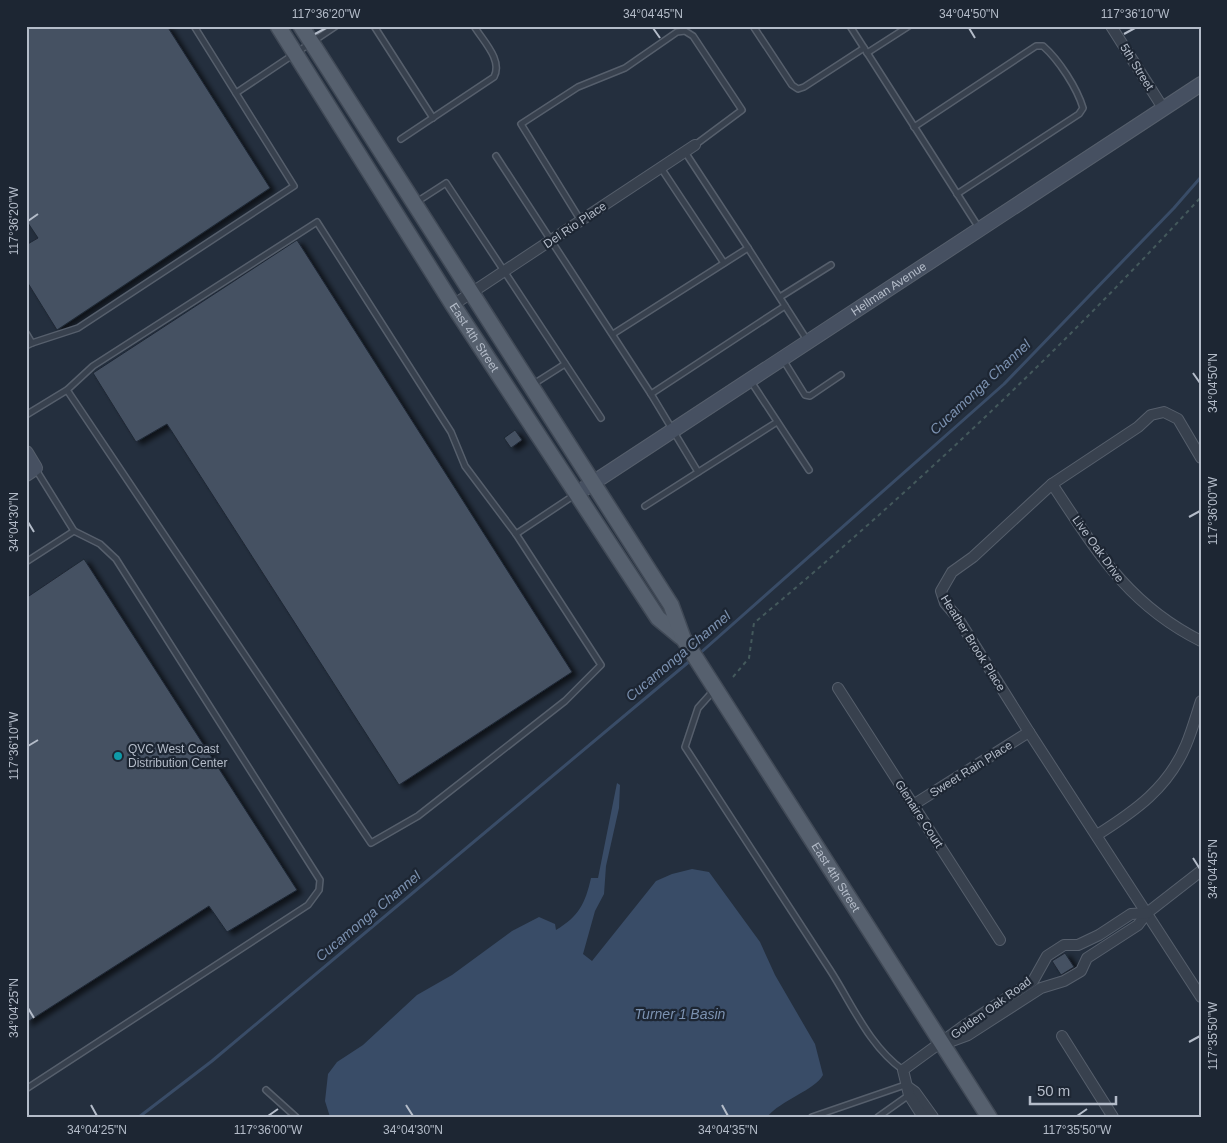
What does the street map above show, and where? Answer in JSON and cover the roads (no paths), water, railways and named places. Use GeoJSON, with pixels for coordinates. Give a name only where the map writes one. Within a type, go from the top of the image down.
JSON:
{"type":"FeatureCollection","features":[{"type":"Feature","properties":{"kind":"main road","name":"East 4th Street"},"geometry":{"type":"LineString","coordinates":[[278,26],[453,304],[658,618],[683,638]]}},
{"type":"Feature","properties":{"kind":"main road","name":"East 4th Street"},"geometry":{"type":"LineString","coordinates":[[301,26],[671,605],[683,638],[989,1117]]}},
{"type":"Feature","properties":{"kind":"street","name":"5th Street"},"geometry":{"type":"LineString","coordinates":[[1111,26],[1163,108]]}},
{"type":"Feature","properties":{"kind":"street","name":"Hellman Avenue"},"geometry":{"type":"LineString","coordinates":[[576,494],[675,431],[979,228],[1201,84]]}},
{"type":"Feature","properties":{"kind":"street","name":"Del Rio Place"},"geometry":{"type":"LineString","coordinates":[[453,304],[505,272],[696,145]]}},
{"type":"Feature","properties":{"kind":"street","name":"Heather Brook Place"},"geometry":{"type":"LineString","coordinates":[[1201,458],[1178,419],[1164,412],[1151,416],[1052,484],[973,557],[952,572],[941,591],[946,602],[1029,732],[1201,997]]}},
{"type":"Feature","properties":{"kind":"street"},"geometry":{"type":"LineString","coordinates":[[26,453],[31,471]]}},
{"type":"Feature","properties":{"kind":"street","name":"Live Oak Drive"},"geometry":{"type":"LineString","coordinates":[[1052,484],[1117,578],[1151,611],[1201,641]]}},
{"type":"Feature","properties":{"kind":"street","name":"Glenaire Court"},"geometry":{"type":"LineString","coordinates":[[838,688],[1000,940]]}},
{"type":"Feature","properties":{"kind":"street"},"geometry":{"type":"LineString","coordinates":[[1097,835],[1134,812],[1162,784],[1186,746],[1201,701]]}},
{"type":"Feature","properties":{"kind":"street","name":"Sweet Rain Place"},"geometry":{"type":"LineString","coordinates":[[913,805],[1029,732]]}},
{"type":"Feature","properties":{"kind":"street","name":"Golden Oak Road"},"geometry":{"type":"LineString","coordinates":[[942,1044],[968,1035],[1041,988],[1064,981],[1080,971],[1087,958],[1138,925],[1147,913],[1201,871]]}},
{"type":"Feature","properties":{"kind":"street","name":"Golden Oak Road"},"geometry":{"type":"LineString","coordinates":[[942,1044],[962,1028],[1033,981],[1047,956],[1064,945],[1078,945],[1099,936],[1132,914],[1147,913]]}},
{"type":"Feature","properties":{"kind":"street"},"geometry":{"type":"LineString","coordinates":[[1062,1036],[1113,1117]]}},
{"type":"Feature","properties":{"kind":"street"},"geometry":{"type":"LineString","coordinates":[[923,1117],[909,1095],[905,1085],[903,1070],[942,1044]]}},
{"type":"Feature","properties":{"kind":"street"},"geometry":{"type":"LineString","coordinates":[[905,1085],[916,1092],[933,1117]]}},
{"type":"Feature","properties":{"kind":"lane"},"geometry":{"type":"LineString","coordinates":[[26,346],[78,328],[294,186],[194,26]]}},
{"type":"Feature","properties":{"kind":"lane"},"geometry":{"type":"LineString","coordinates":[[236,93],[336,26]]}},
{"type":"Feature","properties":{"kind":"lane"},"geometry":{"type":"LineString","coordinates":[[374,26],[433,118]]}},
{"type":"Feature","properties":{"kind":"lane"},"geometry":{"type":"LineString","coordinates":[[401,139],[494,77],[498,70],[496,60],[474,26]]}},
{"type":"Feature","properties":{"kind":"lane"},"geometry":{"type":"LineString","coordinates":[[753,26],[792,85],[798,89],[864,48]]}},
{"type":"Feature","properties":{"kind":"lane"},"geometry":{"type":"LineString","coordinates":[[850,26],[979,228]]}},
{"type":"Feature","properties":{"kind":"lane"},"geometry":{"type":"LineString","coordinates":[[868,54],[908,26]]}},
{"type":"Feature","properties":{"kind":"lane"},"geometry":{"type":"LineString","coordinates":[[581,221],[522,124],[578,87],[624,68],[677,32],[685,31],[693,36],[742,110],[696,145]]}},
{"type":"Feature","properties":{"kind":"lane"},"geometry":{"type":"LineString","coordinates":[[914,126],[1036,46],[1043,46],[1051,53],[1066,76],[1083,108],[1079,114],[957,194]]}},
{"type":"Feature","properties":{"kind":"lane"},"geometry":{"type":"LineString","coordinates":[[685,152],[808,341]]}},
{"type":"Feature","properties":{"kind":"lane"},"geometry":{"type":"LineString","coordinates":[[496,156],[613,334],[675,431],[698,472]]}},
{"type":"Feature","properties":{"kind":"lane"},"geometry":{"type":"LineString","coordinates":[[661,168],[724,263]]}},
{"type":"Feature","properties":{"kind":"lane"},"geometry":{"type":"LineString","coordinates":[[415,203],[446,183],[601,418]]}},
{"type":"Feature","properties":{"kind":"lane"},"geometry":{"type":"LineString","coordinates":[[26,415],[67,390],[92,366],[317,222],[451,432],[465,466],[516,534],[601,665],[566,701],[418,816],[371,843],[67,390]]}},
{"type":"Feature","properties":{"kind":"lane"},"geometry":{"type":"LineString","coordinates":[[613,334],[748,248]]}},
{"type":"Feature","properties":{"kind":"lane"},"geometry":{"type":"LineString","coordinates":[[780,297],[831,265]]}},
{"type":"Feature","properties":{"kind":"lane"},"geometry":{"type":"LineString","coordinates":[[651,394],[785,306]]}},
{"type":"Feature","properties":{"kind":"lane"},"geometry":{"type":"LineString","coordinates":[[26,333],[32,343]]}},
{"type":"Feature","properties":{"kind":"lane"},"geometry":{"type":"LineString","coordinates":[[782,358],[805,395],[810,396],[841,375]]}},
{"type":"Feature","properties":{"kind":"lane"},"geometry":{"type":"LineString","coordinates":[[531,386],[565,364]]}},
{"type":"Feature","properties":{"kind":"lane"},"geometry":{"type":"LineString","coordinates":[[750,380],[809,470]]}},
{"type":"Feature","properties":{"kind":"lane"},"geometry":{"type":"LineString","coordinates":[[644,506],[777,422]]}},
{"type":"Feature","properties":{"kind":"lane"},"geometry":{"type":"LineString","coordinates":[[26,1089],[308,905],[319,890],[320,880],[116,559],[100,544],[74,531],[31,471]]}},
{"type":"Feature","properties":{"kind":"lane"},"geometry":{"type":"LineString","coordinates":[[516,534],[576,494]]}},
{"type":"Feature","properties":{"kind":"lane"},"geometry":{"type":"LineString","coordinates":[[26,562],[74,531]]}},
{"type":"Feature","properties":{"kind":"lane"},"geometry":{"type":"LineString","coordinates":[[715,689],[698,708],[685,747],[831,972],[874,1042],[888,1059],[903,1070]]}},
{"type":"Feature","properties":{"kind":"lane"},"geometry":{"type":"LineString","coordinates":[[812,1117],[905,1085]]}},
{"type":"Feature","properties":{"kind":"lane"},"geometry":{"type":"LineString","coordinates":[[266,1090],[296,1117]]}},
{"type":"Feature","properties":{"kind":"lane"},"geometry":{"type":"LineString","coordinates":[[878,1117],[909,1095]]}},
{"type":"Feature","properties":{"kind":"water","name":"Turner 1 Basin"},"geometry":{"type":"Polygon","coordinates":[[[617,783],[620,785],[619,808],[606,866],[604,894],[595,911],[583,954],[592,961],[656,881],[672,874],[692,869],[709,872],[760,942],[775,975],[815,1044],[823,1075],[819,1080],[813,1086],[781,1105],[767,1117],[330,1117],[325,1101],[328,1074],[337,1062],[363,1045],[417,995],[452,975],[512,931],[539,917],[555,924],[556,930],[576,914],[586,895],[591,878],[598,878],[617,783]]]}},
{"type":"Feature","properties":{"kind":"waterway","name":"Cucamonga Channel"},"geometry":{"type":"LineString","coordinates":[[698,655],[1004,384],[1174,208],[1201,177]]}},
{"type":"Feature","properties":{"kind":"waterway","name":"Cucamonga Channel"},"geometry":{"type":"LineString","coordinates":[[139,1117],[212,1061],[691,660]]}},
{"type":"Feature","properties":{"kind":"place","name":"QVC West Coast Distribution Center"},"geometry":{"type":"Point","coordinates":[118,756]}}]}
